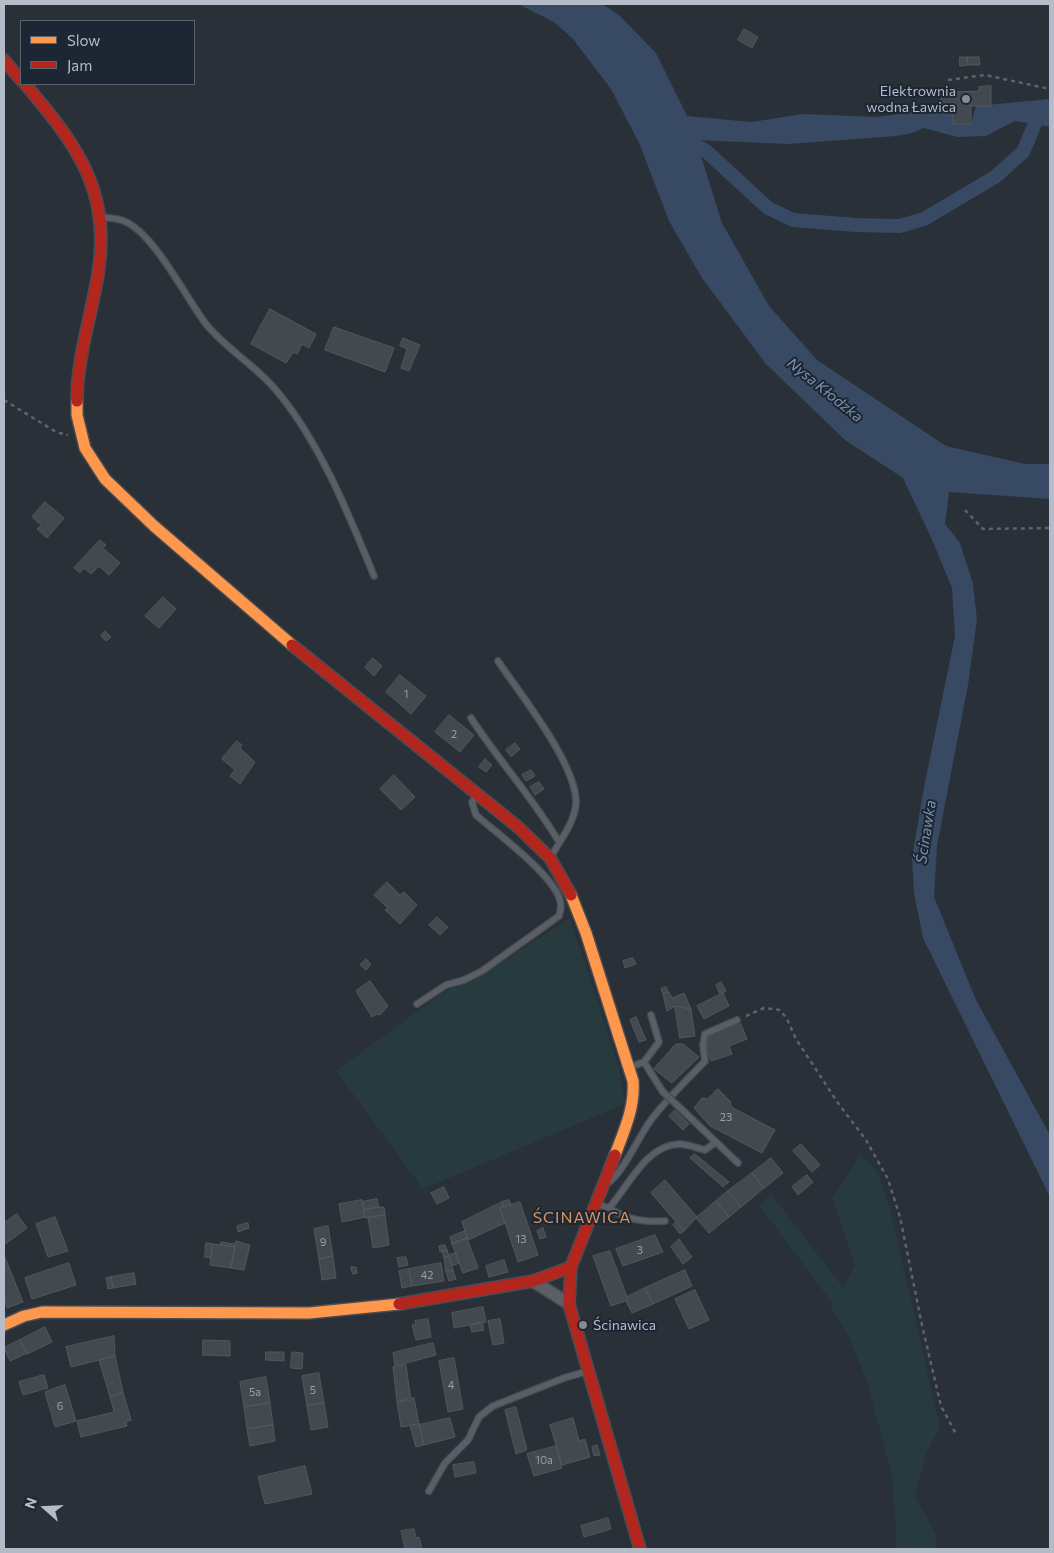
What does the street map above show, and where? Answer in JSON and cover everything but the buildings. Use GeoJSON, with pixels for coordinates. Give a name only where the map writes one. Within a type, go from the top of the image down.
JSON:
{"type":"FeatureCollection","features":[{"type":"Feature","properties":{"kind":"street"},"geometry":{"type":"LineString","coordinates":[[4,60],[20,79]]}},
{"type":"Feature","properties":{"kind":"street"},"geometry":{"type":"LineString","coordinates":[[26,85],[67,140],[89,176],[95,190],[101,217],[102,248],[78,380],[76,416],[79,432],[90,460],[124,499],[278,634],[514,823],[550,859],[575,902],[610,1012],[630,1067],[635,1092],[630,1116],[571,1267],[569,1304],[640,1549]]}},
{"type":"Feature","properties":{"kind":"street"},"geometry":{"type":"LineString","coordinates":[[4,1325],[24,1316],[42,1312],[111,1314],[309,1313],[384,1306],[533,1281],[571,1267]]}},
{"type":"Feature","properties":{"kind":"street"},"geometry":{"type":"LineString","coordinates":[[533,1281],[569,1304]]}},
{"type":"Feature","properties":{"kind":"lane"},"geometry":{"type":"LineString","coordinates":[[101,217],[118,219],[133,226],[154,248],[220,341],[275,388],[307,435],[342,500],[374,576]]}},
{"type":"Feature","properties":{"kind":"lane"},"geometry":{"type":"LineString","coordinates":[[498,661],[555,747],[570,776],[576,802],[570,824],[550,859]]}},
{"type":"Feature","properties":{"kind":"lane"},"geometry":{"type":"LineString","coordinates":[[471,718],[499,760],[530,797],[559,842]]}},
{"type":"Feature","properties":{"kind":"lane"},"geometry":{"type":"LineString","coordinates":[[417,1004],[446,984],[464,980],[482,971],[558,916],[562,907],[559,897],[545,876],[476,815],[472,802],[477,795]]}},
{"type":"Feature","properties":{"kind":"lane"},"geometry":{"type":"LineString","coordinates":[[630,1067],[644,1062],[660,1042],[651,1015]]}},
{"type":"Feature","properties":{"kind":"lane"},"geometry":{"type":"LineString","coordinates":[[600,1189],[615,1178],[636,1140],[654,1116],[705,1061],[703,1045],[706,1034],[737,1020]]}},
{"type":"Feature","properties":{"kind":"lane"},"geometry":{"type":"LineString","coordinates":[[644,1062],[663,1092],[738,1163]]}},
{"type":"Feature","properties":{"kind":"lane"},"geometry":{"type":"LineString","coordinates":[[609,1208],[619,1197],[633,1173],[665,1146],[679,1144],[705,1150],[716,1142]]}},
{"type":"Feature","properties":{"kind":"lane"},"geometry":{"type":"LineString","coordinates":[[595,1203],[609,1208],[623,1217],[640,1222],[664,1221]]}},
{"type":"Feature","properties":{"kind":"lane"},"geometry":{"type":"LineString","coordinates":[[429,1490],[445,1464],[468,1440],[479,1417],[493,1406],[564,1378],[588,1371]]}},
{"type":"Feature","properties":{"kind":"path"},"geometry":{"type":"LineString","coordinates":[[948,80],[985,75],[1050,89]]}},
{"type":"Feature","properties":{"kind":"path"},"geometry":{"type":"LineString","coordinates":[[5,401],[56,432],[69,435],[79,432]]}},
{"type":"Feature","properties":{"kind":"path"},"geometry":{"type":"LineString","coordinates":[[965,510],[983,529],[1050,528]]}},
{"type":"Feature","properties":{"kind":"path"},"geometry":{"type":"LineString","coordinates":[[737,1020],[764,1008],[780,1010],[832,1094],[866,1140],[888,1180],[900,1217],[941,1406],[956,1434]]}},
{"type":"Feature","properties":{"kind":"green space"},"geometry":{"type":"Polygon","coordinates":[[[570,918],[619,1067],[625,1104],[423,1189],[336,1071],[446,990],[474,980],[570,918]]]}},
{"type":"Feature","properties":{"kind":"green space"},"geometry":{"type":"Polygon","coordinates":[[[860,1155],[878,1172],[890,1208],[940,1428],[927,1451],[915,1496],[935,1533],[937,1549],[897,1549],[892,1476],[868,1384],[849,1337],[831,1308],[833,1304],[759,1205],[771,1194],[843,1287],[855,1266],[832,1198],[860,1155]]]}},
{"type":"Feature","properties":{"kind":"water"},"geometry":{"type":"Polygon","coordinates":[[[518,4],[602,4],[619,15],[656,53],[687,116],[751,122],[803,114],[877,117],[953,107],[953,124],[971,124],[976,106],[1050,99],[1050,127],[1015,121],[986,136],[957,137],[924,128],[912,133],[896,136],[788,144],[696,140],[722,223],[769,306],[817,360],[946,446],[1025,464],[1050,464],[1050,499],[949,492],[945,524],[960,543],[973,584],[977,619],[968,685],[937,846],[934,897],[976,1000],[1050,1135],[1050,1197],[923,938],[914,893],[912,858],[924,787],[955,636],[952,588],[934,544],[903,478],[845,440],[766,364],[702,278],[669,221],[640,145],[611,89],[573,39],[554,22],[518,4]]]}},
{"type":"Feature","properties":{"kind":"waterway"},"geometry":{"type":"LineString","coordinates":[[683,138],[706,151],[768,208],[793,220],[855,225],[900,226],[924,219],[995,177],[1023,152],[1040,112]]}},
{"type":"Feature","properties":{"kind":"traffic: slow"},"geometry":{"type":"LineString","coordinates":[[77,401],[77,415],[85,448],[105,479],[154,526],[292,645]]}},
{"type":"Feature","properties":{"kind":"traffic: slow"},"geometry":{"type":"LineString","coordinates":[[571,895],[586,933],[633,1081],[631,1110],[615,1155]]}},
{"type":"Feature","properties":{"kind":"traffic: slow"},"geometry":{"type":"LineString","coordinates":[[4,1325],[24,1316],[42,1312],[309,1313],[399,1304]]}},
{"type":"Feature","properties":{"kind":"traffic: jam"},"geometry":{"type":"LineString","coordinates":[[4,60],[20,79]]}},
{"type":"Feature","properties":{"kind":"traffic: jam"},"geometry":{"type":"LineString","coordinates":[[26,85],[60,127],[86,170],[95,193],[100,218],[101,244],[98,274],[79,369],[77,401]]}},
{"type":"Feature","properties":{"kind":"traffic: jam"},"geometry":{"type":"LineString","coordinates":[[292,645],[518,827],[550,858],[571,895]]}},
{"type":"Feature","properties":{"kind":"traffic: jam"},"geometry":{"type":"LineString","coordinates":[[615,1155],[571,1267],[569,1304],[640,1549]]}},
{"type":"Feature","properties":{"kind":"traffic: jam"},"geometry":{"type":"LineString","coordinates":[[399,1304],[533,1281],[571,1267]]}},
{"type":"Feature","properties":{"kind":"place","name":"Elektrownia wodna Ławica"},"geometry":{"type":"Point","coordinates":[966,99]}},
{"type":"Feature","properties":{"kind":"place","name":"Ścinawica"},"geometry":{"type":"Point","coordinates":[583,1325]}},
{"type":"Feature","properties":{"kind":"district","name":"ŚCINAWICA"},"geometry":{"type":"Point","coordinates":[582,1218]}},
{"type":"Feature","properties":{"kind":"water label","name":"Nysa Kłodzka"},"geometry":{"type":"Point","coordinates":[825,390]}},
{"type":"Feature","properties":{"kind":"water label","name":"Ścinawka"},"geometry":{"type":"Point","coordinates":[926,832]}}]}
